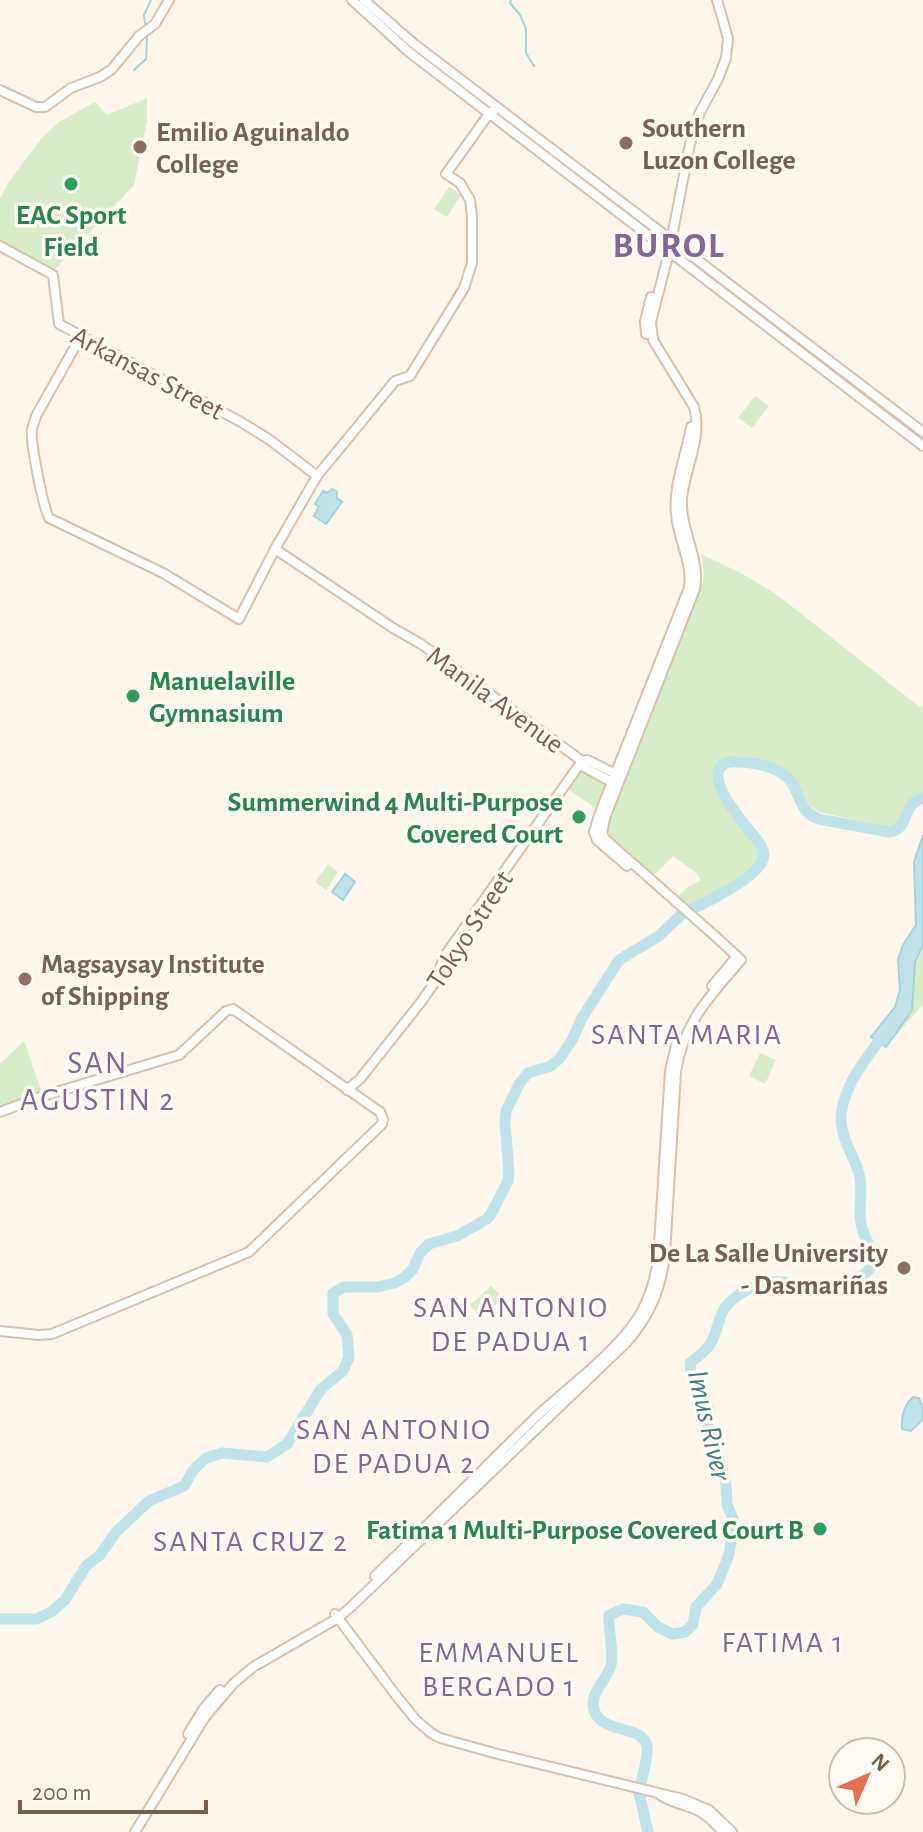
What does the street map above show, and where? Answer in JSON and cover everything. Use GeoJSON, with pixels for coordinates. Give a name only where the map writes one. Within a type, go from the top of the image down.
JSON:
{"type":"FeatureCollection","features":[{"type":"Feature","properties":{"kind":"street"},"geometry":{"type":"LineString","coordinates":[[0,90],[36,107],[45,107],[71,88],[112,69],[155,24],[169,0]]}},
{"type":"Feature","properties":{"kind":"street"},"geometry":{"type":"LineString","coordinates":[[352,0],[365,5],[493,112],[923,446]]}},
{"type":"Feature","properties":{"kind":"street"},"geometry":{"type":"LineString","coordinates":[[132,1832],[205,1717],[233,1684],[253,1667],[337,1616],[626,1343],[648,1315],[663,1273],[680,1050],[697,1013],[739,958],[675,900],[649,885],[600,843],[594,832],[617,780],[689,588],[690,571],[676,515],[676,496],[689,437],[691,409],[649,342],[645,330],[646,313],[668,250],[685,160],[699,114],[726,58],[728,38],[717,0]]}},
{"type":"Feature","properties":{"kind":"street"},"geometry":{"type":"LineString","coordinates":[[493,112],[670,239],[923,432]]}},
{"type":"Feature","properties":{"kind":"street"},"geometry":{"type":"LineString","coordinates":[[81,336],[36,416],[32,429],[44,506],[49,518],[163,573],[239,619],[317,476],[395,381],[410,376],[464,288],[472,263],[472,210],[464,188],[448,174],[493,112]]}},
{"type":"Feature","properties":{"kind":"street","name":"Arkansas Street"},"geometry":{"type":"LineString","coordinates":[[0,246],[53,275],[59,324],[249,427],[317,476]]}},
{"type":"Feature","properties":{"kind":"street"},"geometry":{"type":"LineString","coordinates":[[771,330],[777,321]]}},
{"type":"Feature","properties":{"kind":"street","name":"Manila Avenue"},"geometry":{"type":"LineString","coordinates":[[275,549],[421,644],[582,761],[584,767],[617,780]]}},
{"type":"Feature","properties":{"kind":"street","name":"Tokyo Street"},"geometry":{"type":"LineString","coordinates":[[347,1090],[360,1079],[421,1002],[435,982],[444,957],[582,761]]}},
{"type":"Feature","properties":{"kind":"street"},"geometry":{"type":"LineString","coordinates":[[0,1112],[179,1055],[226,1011],[233,1009],[380,1112],[383,1119],[382,1124],[249,1252],[52,1334],[0,1331]]}},
{"type":"Feature","properties":{"kind":"street"},"geometry":{"type":"LineString","coordinates":[[337,1616],[416,1720],[440,1738],[657,1794],[668,1794],[702,1806],[732,1832]]}},
{"type":"Feature","properties":{"kind":"street"},"geometry":{"type":"LineString","coordinates":[[657,1794],[705,1815],[723,1832]]}},
{"type":"Feature","properties":{"kind":"green space","name":"EAC Sport Field"},"geometry":{"type":"Polygon","coordinates":[[[147,98],[147,121],[134,185],[54,270],[0,241],[0,199],[8,183],[42,138],[59,122],[95,102],[107,115],[147,98]]]}},
{"type":"Feature","properties":{"kind":"green space"},"geometry":{"type":"Polygon","coordinates":[[[449,187],[461,195],[447,217],[434,209],[449,187]]]}},
{"type":"Feature","properties":{"kind":"green space"},"geometry":{"type":"Polygon","coordinates":[[[755,396],[769,406],[752,428],[738,418],[755,396]]]}},
{"type":"Feature","properties":{"kind":"green space"},"geometry":{"type":"Polygon","coordinates":[[[701,554],[776,594],[921,708],[923,704],[923,794],[906,804],[894,826],[888,827],[819,812],[805,800],[794,778],[778,766],[743,758],[721,762],[714,767],[717,791],[755,844],[759,856],[752,867],[722,890],[688,905],[678,896],[701,880],[695,872],[673,856],[652,877],[607,838],[606,832],[703,582],[701,554]]]}},
{"type":"Feature","properties":{"kind":"green space"},"geometry":{"type":"Polygon","coordinates":[[[581,771],[609,785],[598,810],[568,789],[581,771]]]}},
{"type":"Feature","properties":{"kind":"green space"},"geometry":{"type":"Polygon","coordinates":[[[328,864],[338,872],[326,890],[315,882],[328,864]]]}},
{"type":"Feature","properties":{"kind":"green space"},"geometry":{"type":"Polygon","coordinates":[[[923,945],[923,1004],[886,1047],[912,1010],[915,962],[923,945]]]}},
{"type":"Feature","properties":{"kind":"green space"},"geometry":{"type":"Polygon","coordinates":[[[24,1041],[43,1096],[0,1112],[0,1064],[24,1041]]]}},
{"type":"Feature","properties":{"kind":"green space"},"geometry":{"type":"Polygon","coordinates":[[[760,1053],[776,1060],[765,1084],[749,1076],[760,1053]]]}},
{"type":"Feature","properties":{"kind":"green space"},"geometry":{"type":"Polygon","coordinates":[[[491,1286],[503,1298],[482,1318],[470,1305],[491,1286]]]}},
{"type":"Feature","properties":{"kind":"water"},"geometry":{"type":"Polygon","coordinates":[[[332,489],[342,502],[326,524],[314,516],[319,507],[315,504],[323,491],[327,493],[332,489]]]}},
{"type":"Feature","properties":{"kind":"water"},"geometry":{"type":"Polygon","coordinates":[[[923,835],[923,945],[915,962],[912,1010],[886,1047],[871,1037],[895,1007],[900,990],[898,960],[903,945],[916,925],[914,862],[923,835]]]}},
{"type":"Feature","properties":{"kind":"water"},"geometry":{"type":"Polygon","coordinates":[[[345,874],[355,882],[343,900],[332,892],[345,874]]]}},
{"type":"Feature","properties":{"kind":"water"},"geometry":{"type":"Polygon","coordinates":[[[913,1397],[919,1398],[923,1419],[911,1431],[902,1429],[902,1420],[905,1407],[913,1397]]]}},
{"type":"Feature","properties":{"kind":"waterway"},"geometry":{"type":"LineString","coordinates":[[145,23],[144,15],[151,0]]}},
{"type":"Feature","properties":{"kind":"waterway"},"geometry":{"type":"LineString","coordinates":[[511,0],[526,29],[526,53],[534,66]]}},
{"type":"Feature","properties":{"kind":"waterway"},"geometry":{"type":"LineString","coordinates":[[134,70],[146,59],[147,38]]}},
{"type":"Feature","properties":{"kind":"waterway"},"geometry":{"type":"LineString","coordinates":[[692,909],[743,881],[763,859],[761,845],[722,790],[718,773],[724,764],[751,763],[782,773],[792,783],[807,811],[816,818],[889,832],[901,826],[911,806],[923,798]]}},
{"type":"Feature","properties":{"kind":"waterway"},"geometry":{"type":"LineString","coordinates":[[0,1619],[36,1619],[51,1612],[65,1600],[86,1566],[100,1555],[116,1532],[149,1501],[184,1486],[194,1469],[206,1458],[222,1453],[267,1457],[287,1444],[321,1389],[343,1371],[349,1357],[347,1335],[333,1314],[333,1293],[344,1287],[377,1287],[395,1283],[413,1269],[420,1253],[429,1244],[457,1236],[487,1219],[508,1181],[506,1111],[519,1084],[528,1073],[551,1066],[560,1058],[619,960],[659,936],[683,913]]}},
{"type":"Feature","properties":{"kind":"waterway","name":"Imus River"},"geometry":{"type":"LineString","coordinates":[[641,1784],[647,1752],[644,1740],[639,1735],[605,1723],[594,1710],[596,1692],[611,1665],[609,1615],[623,1609],[643,1612],[658,1627],[672,1634],[685,1632],[693,1624],[696,1607],[717,1584],[729,1555],[734,1522],[708,1426],[709,1409],[691,1374],[690,1363],[711,1343],[730,1301],[743,1292],[775,1282],[809,1286],[838,1284],[858,1278],[870,1268],[873,1258],[861,1221],[860,1180],[843,1134],[841,1115],[854,1077],[886,1032]]}},
{"type":"Feature","properties":{"kind":"waterway","name":"Imus River"},"geometry":{"type":"LineString","coordinates":[[639,1793],[648,1832]]}},
{"type":"Feature","properties":{"kind":"place","name":"Southern Luzon College"},"geometry":{"type":"Point","coordinates":[626,143]}},
{"type":"Feature","properties":{"kind":"place","name":"Emilio Aguinaldo College"},"geometry":{"type":"Point","coordinates":[140,147]}},
{"type":"Feature","properties":{"kind":"place","name":"EAC Sport Field"},"geometry":{"type":"Point","coordinates":[71,184]}},
{"type":"Feature","properties":{"kind":"place","name":"Manuelaville Gymnasium"},"geometry":{"type":"Point","coordinates":[133,696]}},
{"type":"Feature","properties":{"kind":"place","name":"Summerwind 4 Multi-Purpose Covered Court"},"geometry":{"type":"Point","coordinates":[579,817]}},
{"type":"Feature","properties":{"kind":"place","name":"Magsaysay Institute of Shipping"},"geometry":{"type":"Point","coordinates":[25,979]}},
{"type":"Feature","properties":{"kind":"place","name":"De La Salle University - Dasmariñas"},"geometry":{"type":"Point","coordinates":[904,1268]}},
{"type":"Feature","properties":{"kind":"place","name":"Fatima 1 Multi-Purpose Covered Court B"},"geometry":{"type":"Point","coordinates":[820,1529]}},
{"type":"Feature","properties":{"kind":"district","name":"BUROL"},"geometry":{"type":"Point","coordinates":[669,244]}},
{"type":"Feature","properties":{"kind":"district","name":"SANTA MARIA"},"geometry":{"type":"Point","coordinates":[687,1034]}},
{"type":"Feature","properties":{"kind":"district","name":"SAN AGUSTIN 2"},"geometry":{"type":"Point","coordinates":[98,1080]}},
{"type":"Feature","properties":{"kind":"district","name":"SAN ANTONIO DE PADUA 1"},"geometry":{"type":"Point","coordinates":[511,1324]}},
{"type":"Feature","properties":{"kind":"district","name":"SAN ANTONIO DE PADUA 2"},"geometry":{"type":"Point","coordinates":[394,1446]}},
{"type":"Feature","properties":{"kind":"district","name":"SANTA CRUZ 2"},"geometry":{"type":"Point","coordinates":[251,1541]}},
{"type":"Feature","properties":{"kind":"district","name":"FATIMA 1"},"geometry":{"type":"Point","coordinates":[783,1642]}},
{"type":"Feature","properties":{"kind":"district","name":"EMMANUEL BERGADO 1"},"geometry":{"type":"Point","coordinates":[499,1669]}}]}
